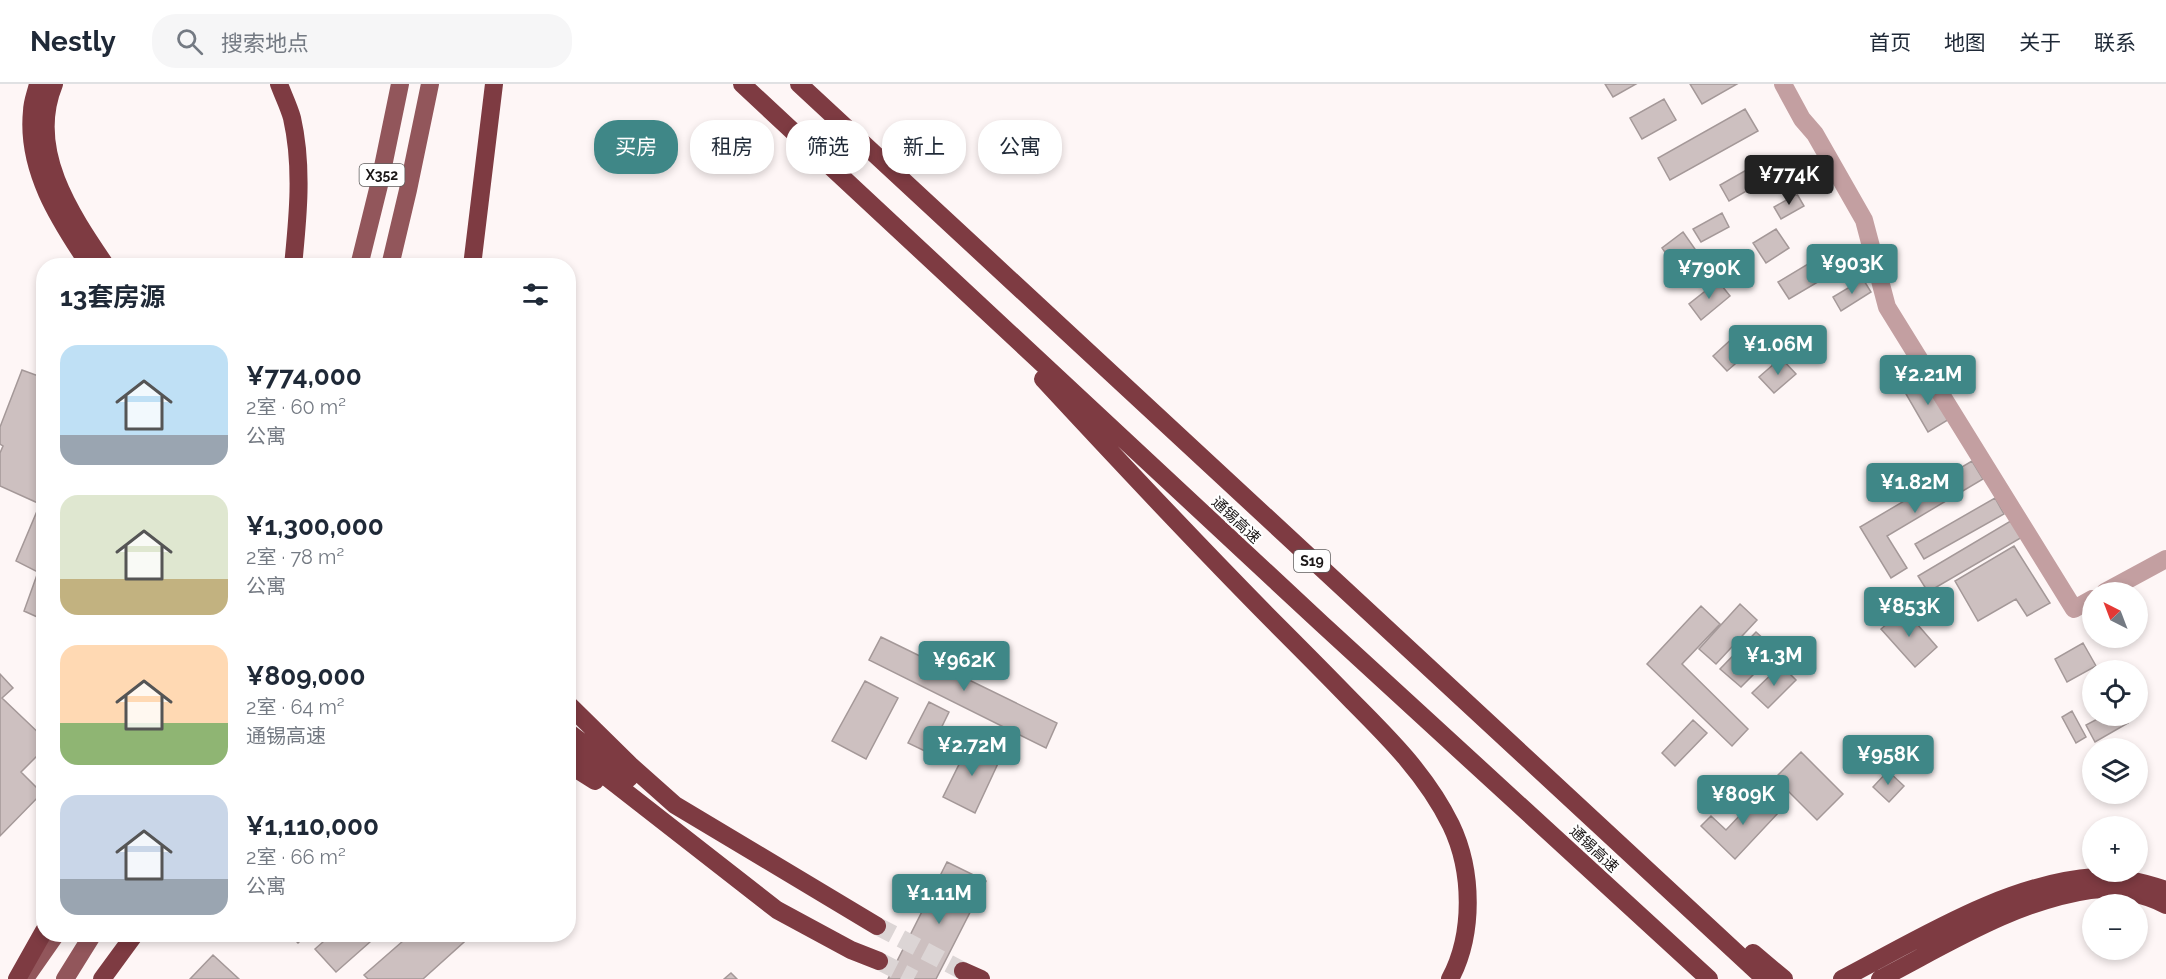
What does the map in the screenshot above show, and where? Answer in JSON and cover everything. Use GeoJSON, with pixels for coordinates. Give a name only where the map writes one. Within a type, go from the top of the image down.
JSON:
{"type":"FeatureCollection","features":[{"type":"Feature","properties":{"kind":"highway"},"geometry":{"type":"LineString","coordinates":[[38,84],[32,110],[32,140],[39,172],[57,213],[85,258]]}},
{"type":"Feature","properties":{"kind":"highway"},"geometry":{"type":"LineString","coordinates":[[54,84],[47,113],[46,138],[51,166],[69,207],[101,258]]}},
{"type":"Feature","properties":{"kind":"highway"},"geometry":{"type":"LineString","coordinates":[[279,84],[292,117],[298,163],[298,226],[295,258]]}},
{"type":"Feature","properties":{"kind":"highway"},"geometry":{"type":"LineString","coordinates":[[473,258],[494,84]]}},
{"type":"Feature","properties":{"kind":"highway","name":"通锡高速"},"geometry":{"type":"LineString","coordinates":[[742,84],[1322,624],[1709,979]]}},
{"type":"Feature","properties":{"kind":"highway","name":"通锡高速"},"geometry":{"type":"LineString","coordinates":[[799,84],[1765,979]]}},
{"type":"Feature","properties":{"kind":"highway"},"geometry":{"type":"LineString","coordinates":[[946,274],[1222,569],[1414,765],[1436,797],[1452,827],[1467,886],[1467,919],[1462,948],[1450,979]]}},
{"type":"Feature","properties":{"kind":"highway"},"geometry":{"type":"LineString","coordinates":[[576,712],[675,805]]}},
{"type":"Feature","properties":{"kind":"highway"},"geometry":{"type":"LineString","coordinates":[[576,738],[641,787],[877,926]]}},
{"type":"Feature","properties":{"kind":"highway"},"geometry":{"type":"LineString","coordinates":[[576,753],[777,910],[851,950],[879,961]]}},
{"type":"Feature","properties":{"kind":"highway"},"geometry":{"type":"LineString","coordinates":[[576,769],[668,825]]}},
{"type":"Feature","properties":{"kind":"highway"},"geometry":{"type":"LineString","coordinates":[[1541,773],[1784,979]]}},
{"type":"Feature","properties":{"kind":"highway"},"geometry":{"type":"LineString","coordinates":[[1880,979],[1975,930],[2011,905],[2058,882],[2096,877],[2139,880],[2166,890]]}},
{"type":"Feature","properties":{"kind":"highway"},"geometry":{"type":"LineString","coordinates":[[1842,979],[1960,918],[2011,905],[2092,890],[2128,892],[2158,900],[2166,905]]}},
{"type":"Feature","properties":{"kind":"highway"},"geometry":{"type":"LineString","coordinates":[[17,979],[38,942]]}},
{"type":"Feature","properties":{"kind":"highway"},"geometry":{"type":"LineString","coordinates":[[102,979],[129,942]]}},
{"type":"Feature","properties":{"kind":"highway"},"geometry":{"type":"LineString","coordinates":[[963,971],[981,979]]}},
{"type":"Feature","properties":{"kind":"main road","name":"X352"},"geometry":{"type":"LineString","coordinates":[[361,258],[400,84]]}},
{"type":"Feature","properties":{"kind":"main road","name":"X352"},"geometry":{"type":"LineString","coordinates":[[392,258],[430,84]]}},
{"type":"Feature","properties":{"kind":"main road"},"geometry":{"type":"LineString","coordinates":[[24,979],[50,942]]}},
{"type":"Feature","properties":{"kind":"main road"},"geometry":{"type":"LineString","coordinates":[[65,979],[88,942]]}},
{"type":"Feature","properties":{"kind":"street"},"geometry":{"type":"LineString","coordinates":[[1784,84],[1802,120],[1815,134],[1864,220],[1887,307],[2074,609],[2082,605]]}},
{"type":"Feature","properties":{"kind":"street"},"geometry":{"type":"LineString","coordinates":[[2123,582],[2166,559]]}},
{"type":"Feature","properties":{"kind":"building"},"geometry":{"type":"Polygon","coordinates":[[[1605,84],[1636,84],[1613,97],[1605,84]]]}},
{"type":"Feature","properties":{"kind":"building"},"geometry":{"type":"Polygon","coordinates":[[[1690,84],[1737,84],[1702,104],[1690,84]]]}},
{"type":"Feature","properties":{"kind":"building"},"geometry":{"type":"Polygon","coordinates":[[[1664,99],[1676,120],[1642,139],[1630,118],[1664,99]]]}},
{"type":"Feature","properties":{"kind":"building"},"geometry":{"type":"Polygon","coordinates":[[[1745,109],[1758,131],[1670,180],[1658,158],[1745,109]]]}},
{"type":"Feature","properties":{"kind":"building"},"geometry":{"type":"Polygon","coordinates":[[[1771,156],[1780,172],[1729,201],[1720,185],[1771,156]]]}},
{"type":"Feature","properties":{"kind":"building"},"geometry":{"type":"Polygon","coordinates":[[[1797,194],[1804,206],[1781,219],[1774,207],[1797,194]]]}},
{"type":"Feature","properties":{"kind":"building"},"geometry":{"type":"Polygon","coordinates":[[[1722,213],[1729,227],[1701,242],[1693,229],[1722,213]]]}},
{"type":"Feature","properties":{"kind":"building"},"geometry":{"type":"Polygon","coordinates":[[[1776,229],[1789,248],[1766,263],[1753,243],[1776,229]]]}},
{"type":"Feature","properties":{"kind":"building"},"geometry":{"type":"Polygon","coordinates":[[[1683,232],[1695,249],[1674,265],[1662,248],[1683,232]]]}},
{"type":"Feature","properties":{"kind":"building"},"geometry":{"type":"Polygon","coordinates":[[[1838,246],[1850,263],[1789,299],[1778,282],[1838,246]]]}},
{"type":"Feature","properties":{"kind":"building"},"geometry":{"type":"Polygon","coordinates":[[[1863,279],[1871,292],[1841,311],[1833,297],[1863,279]]]}},
{"type":"Feature","properties":{"kind":"building"},"geometry":{"type":"Polygon","coordinates":[[[1718,281],[1730,296],[1701,320],[1689,304],[1718,281]]]}},
{"type":"Feature","properties":{"kind":"building"},"geometry":{"type":"Polygon","coordinates":[[[1736,335],[1750,351],[1727,371],[1713,356],[1736,335]]]}},
{"type":"Feature","properties":{"kind":"building"},"geometry":{"type":"Polygon","coordinates":[[[1781,358],[1796,374],[1774,393],[1759,377],[1781,358]]]}},
{"type":"Feature","properties":{"kind":"building"},"geometry":{"type":"Polygon","coordinates":[[[22,370],[36,375],[36,502],[0,486],[0,453],[3,446],[0,444],[0,427],[22,370]]]}},
{"type":"Feature","properties":{"kind":"building"},"geometry":{"type":"Polygon","coordinates":[[[1929,380],[1951,418],[1928,432],[1906,394],[1929,380]]]}},
{"type":"Feature","properties":{"kind":"building"},"geometry":{"type":"Polygon","coordinates":[[[1972,461],[1983,479],[1887,536],[1907,568],[1891,578],[1860,527],[1972,461]]]}},
{"type":"Feature","properties":{"kind":"building"},"geometry":{"type":"Polygon","coordinates":[[[1995,498],[2004,514],[1924,559],[1915,544],[1995,498]]]}},
{"type":"Feature","properties":{"kind":"building"},"geometry":{"type":"Polygon","coordinates":[[[36,514],[36,571],[16,561],[36,514]]]}},
{"type":"Feature","properties":{"kind":"building"},"geometry":{"type":"Polygon","coordinates":[[[2014,519],[2024,536],[1928,592],[1918,576],[2014,519]]]}},
{"type":"Feature","properties":{"kind":"building"},"geometry":{"type":"Polygon","coordinates":[[[2014,546],[2050,603],[2027,616],[2016,599],[1978,621],[1955,581],[2014,546]]]}},
{"type":"Feature","properties":{"kind":"building"},"geometry":{"type":"Polygon","coordinates":[[[36,578],[36,616],[24,611],[36,578]]]}},
{"type":"Feature","properties":{"kind":"building"},"geometry":{"type":"Polygon","coordinates":[[[1740,604],[1757,620],[1716,664],[1699,649],[1740,604]]]}},
{"type":"Feature","properties":{"kind":"building"},"geometry":{"type":"Polygon","coordinates":[[[1701,606],[1720,624],[1682,664],[1748,729],[1732,746],[1647,664],[1701,606]]]}},
{"type":"Feature","properties":{"kind":"building"},"geometry":{"type":"Polygon","coordinates":[[[1904,609],[1937,647],[1915,667],[1881,629],[1904,609]]]}},
{"type":"Feature","properties":{"kind":"building"},"geometry":{"type":"Polygon","coordinates":[[[1756,632],[1777,651],[1741,687],[1720,669],[1756,632]]]}},
{"type":"Feature","properties":{"kind":"building"},"geometry":{"type":"Polygon","coordinates":[[[881,637],[1057,723],[1046,748],[869,660],[881,637]]]}},
{"type":"Feature","properties":{"kind":"building"},"geometry":{"type":"Polygon","coordinates":[[[2082,644],[2082,648],[2086,648],[2093,660],[2082,660],[2082,674],[2067,682],[2055,659],[2082,644]]]}},
{"type":"Feature","properties":{"kind":"building"},"geometry":{"type":"Polygon","coordinates":[[[1781,665],[1796,680],[1768,708],[1752,693],[1781,665]]]}},
{"type":"Feature","properties":{"kind":"building"},"geometry":{"type":"Polygon","coordinates":[[[0,674],[13,688],[2,698],[36,730],[36,757],[21,772],[36,787],[36,799],[0,836],[0,674]]]}},
{"type":"Feature","properties":{"kind":"building"},"geometry":{"type":"Polygon","coordinates":[[[865,681],[898,698],[866,759],[832,741],[865,681]]]}},
{"type":"Feature","properties":{"kind":"building"},"geometry":{"type":"Polygon","coordinates":[[[929,702],[949,712],[929,753],[908,743],[929,702]]]}},
{"type":"Feature","properties":{"kind":"building"},"geometry":{"type":"Polygon","coordinates":[[[2072,711],[2086,737],[2076,743],[2062,717],[2072,711]]]}},
{"type":"Feature","properties":{"kind":"building"},"geometry":{"type":"Polygon","coordinates":[[[1693,720],[1707,733],[1675,766],[1662,753],[1693,720]]]}},
{"type":"Feature","properties":{"kind":"building"},"geometry":{"type":"Polygon","coordinates":[[[2087,726],[2123,726],[2102,738],[2093,738],[2087,726]]]}},
{"type":"Feature","properties":{"kind":"building"},"geometry":{"type":"Polygon","coordinates":[[[970,742],[1001,757],[975,813],[943,797],[970,742]]]}},
{"type":"Feature","properties":{"kind":"building"},"geometry":{"type":"Polygon","coordinates":[[[1801,752],[1843,794],[1817,820],[1775,778],[1801,752]]]}},
{"type":"Feature","properties":{"kind":"building"},"geometry":{"type":"Polygon","coordinates":[[[1888,771],[1904,786],[1889,802],[1873,787],[1888,771]]]}},
{"type":"Feature","properties":{"kind":"building"},"geometry":{"type":"Polygon","coordinates":[[[1761,793],[1780,811],[1735,859],[1701,826],[1711,816],[1726,830],[1761,793]]]}},
{"type":"Feature","properties":{"kind":"building"},"geometry":{"type":"Polygon","coordinates":[[[947,862],[986,881],[936,979],[888,979],[947,862]]]}},
{"type":"Feature","properties":{"kind":"building"},"geometry":{"type":"Polygon","coordinates":[[[323,942],[370,942],[336,972],[315,949],[323,942]]]}},
{"type":"Feature","properties":{"kind":"building"},"geometry":{"type":"Polygon","coordinates":[[[402,942],[464,942],[423,979],[368,979],[364,975],[402,942]]]}},
{"type":"Feature","properties":{"kind":"building"},"geometry":{"type":"Polygon","coordinates":[[[213,955],[239,979],[190,979],[213,955]]]}},
{"type":"Feature","properties":{"kind":"building"},"geometry":{"type":"Polygon","coordinates":[[[731,973],[737,979],[724,979],[731,973]]]}},
{"type":"Feature","properties":{"kind":"tunnel"},"geometry":{"type":"LineString","coordinates":[[877,926],[963,971]]}},
{"type":"Feature","properties":{"kind":"tunnel"},"geometry":{"type":"LineString","coordinates":[[879,961],[914,979]]}}]}
